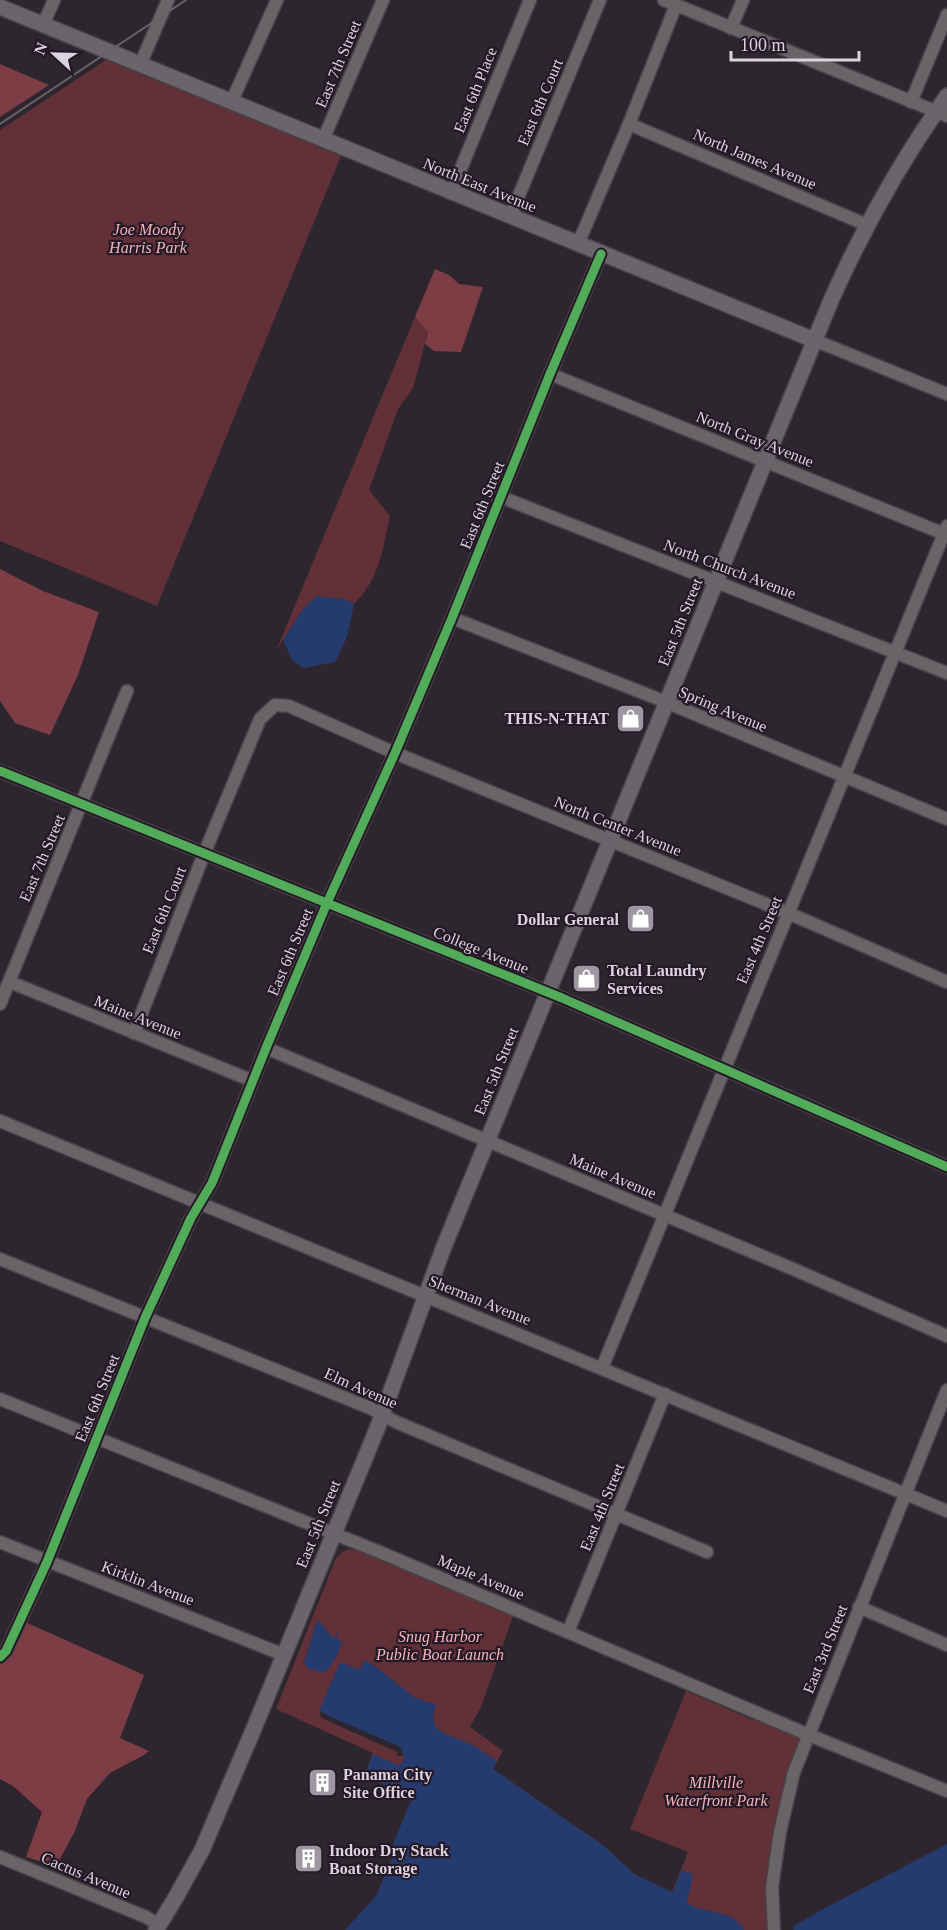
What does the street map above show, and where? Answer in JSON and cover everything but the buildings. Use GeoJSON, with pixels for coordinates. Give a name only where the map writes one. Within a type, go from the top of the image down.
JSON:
{"type":"FeatureCollection","features":[{"type":"Feature","properties":{"kind":"main road","name":"North East Avenue"},"geometry":{"type":"LineString","coordinates":[[0,8],[814,340]]}},
{"type":"Feature","properties":{"kind":"main road","name":"East 5th Street"},"geometry":{"type":"LineString","coordinates":[[158,1928],[202,1850],[334,1534],[382,1415],[425,1295],[814,340],[867,225],[907,156],[941,114],[947,96]]}},
{"type":"Feature","properties":{"kind":"street"},"geometry":{"type":"LineString","coordinates":[[43,25],[54,0]]}},
{"type":"Feature","properties":{"kind":"street"},"geometry":{"type":"LineString","coordinates":[[140,65],[168,0]]}},
{"type":"Feature","properties":{"kind":"street"},"geometry":{"type":"LineString","coordinates":[[231,103],[277,0]]}},
{"type":"Feature","properties":{"kind":"street","name":"East 7th Street"},"geometry":{"type":"LineString","coordinates":[[323,140],[383,0]]}},
{"type":"Feature","properties":{"kind":"street","name":"East 6th Place"},"geometry":{"type":"LineString","coordinates":[[451,193],[530,0]]}},
{"type":"Feature","properties":{"kind":"street","name":"East 6th Court"},"geometry":{"type":"LineString","coordinates":[[510,216],[600,0]]}},
{"type":"Feature","properties":{"kind":"street"},"geometry":{"type":"LineString","coordinates":[[731,28],[743,0]]}},
{"type":"Feature","properties":{"kind":"street"},"geometry":{"type":"LineString","coordinates":[[578,244],[629,124],[670,2],[941,114]]}},
{"type":"Feature","properties":{"kind":"street"},"geometry":{"type":"LineString","coordinates":[[911,102],[947,15]]}},
{"type":"Feature","properties":{"kind":"street","name":"North James Avenue"},"geometry":{"type":"LineString","coordinates":[[629,124],[867,225]]}},
{"type":"Feature","properties":{"kind":"street","name":"East 6th Street"},"geometry":{"type":"LineString","coordinates":[[0,1657],[6,1651],[47,1562],[145,1318],[191,1218],[212,1184],[327,903],[395,753],[452,618],[601,254]]}},
{"type":"Feature","properties":{"kind":"street","name":"North East Avenue"},"geometry":{"type":"LineString","coordinates":[[814,340],[947,394]]}},
{"type":"Feature","properties":{"kind":"street","name":"North Gray Avenue"},"geometry":{"type":"LineString","coordinates":[[550,374],[946,532]]}},
{"type":"Feature","properties":{"kind":"street","name":"North Church Avenue"},"geometry":{"type":"LineString","coordinates":[[501,497],[947,673]]}},
{"type":"Feature","properties":{"kind":"street","name":"East 4th Street"},"geometry":{"type":"LineString","coordinates":[[602,1368],[723,1068],[946,532]]}},
{"type":"Feature","properties":{"kind":"street","name":"Spring Avenue"},"geometry":{"type":"LineString","coordinates":[[452,618],[947,819]]}},
{"type":"Feature","properties":{"kind":"street","name":"East 7th Street"},"geometry":{"type":"LineString","coordinates":[[0,1004],[127,691]]}},
{"type":"Feature","properties":{"kind":"street","name":"East 6th Court"},"geometry":{"type":"LineString","coordinates":[[134,1033],[260,719],[275,705]]}},
{"type":"Feature","properties":{"kind":"street","name":"North Center Avenue"},"geometry":{"type":"LineString","coordinates":[[275,705],[289,706],[395,753],[788,913],[947,982]]}},
{"type":"Feature","properties":{"kind":"street","name":"College Avenue"},"geometry":{"type":"LineString","coordinates":[[0,771],[548,993],[947,1167]]}},
{"type":"Feature","properties":{"kind":"street","name":"Maine Avenue"},"geometry":{"type":"LineString","coordinates":[[10,982],[253,1081]]}},
{"type":"Feature","properties":{"kind":"street","name":"Maine Avenue"},"geometry":{"type":"LineString","coordinates":[[266,1048],[947,1336]]}},
{"type":"Feature","properties":{"kind":"street","name":"Sherman Avenue"},"geometry":{"type":"LineString","coordinates":[[0,1121],[947,1510]]}},
{"type":"Feature","properties":{"kind":"street","name":"Elm Avenue"},"geometry":{"type":"LineString","coordinates":[[0,1258],[370,1408],[707,1552]]}},
{"type":"Feature","properties":{"kind":"street","name":"East 3rd Street"},"geometry":{"type":"LineString","coordinates":[[774,1930],[772,1887],[780,1832],[794,1772],[947,1390]]}},
{"type":"Feature","properties":{"kind":"street","name":"East 4th Street"},"geometry":{"type":"LineString","coordinates":[[568,1632],[665,1394]]}},
{"type":"Feature","properties":{"kind":"street","name":"Maple Avenue"},"geometry":{"type":"LineString","coordinates":[[0,1399],[334,1534],[808,1735],[947,1791]]}},
{"type":"Feature","properties":{"kind":"street","name":"Kirklin Avenue"},"geometry":{"type":"LineString","coordinates":[[0,1542],[284,1655]]}},
{"type":"Feature","properties":{"kind":"street"},"geometry":{"type":"LineString","coordinates":[[860,1607],[947,1646]]}},
{"type":"Feature","properties":{"kind":"street","name":"Cactus Avenue"},"geometry":{"type":"LineString","coordinates":[[0,1857],[146,1917],[158,1928]]}},
{"type":"Feature","properties":{"kind":"green space","name":"Joe Moody Harris Park"},"geometry":{"type":"Polygon","coordinates":[[[106,60],[341,156],[157,606],[0,541],[0,130],[106,60]]]}},
{"type":"Feature","properties":{"kind":"green space"},"geometry":{"type":"Polygon","coordinates":[[[415,317],[428,332],[413,388],[398,409],[369,490],[390,516],[375,574],[354,604],[344,599],[303,609],[276,651],[415,317]]]}},
{"type":"Feature","properties":{"kind":"green space"},"geometry":{"type":"Polygon","coordinates":[[[349,1549],[360,1551],[513,1616],[481,1707],[470,1727],[503,1751],[493,1769],[604,1846],[634,1874],[672,1892],[688,1852],[630,1829],[686,1691],[753,1720],[756,1718],[799,1738],[769,1930],[639,1930],[425,1728],[435,1705],[414,1698],[371,1663],[384,1742],[419,1767],[365,1773],[373,1753],[276,1709],[336,1558],[349,1549]]]}},
{"type":"Feature","properties":{"kind":"shaded area"},"geometry":{"type":"Polygon","coordinates":[[[0,64],[49,85],[0,117],[0,64]]]}},
{"type":"Feature","properties":{"kind":"shaded area"},"geometry":{"type":"Polygon","coordinates":[[[435,269],[449,275],[459,284],[483,287],[461,352],[434,351],[425,344],[428,332],[415,317],[435,269]]]}},
{"type":"Feature","properties":{"kind":"shaded area"},"geometry":{"type":"Polygon","coordinates":[[[0,569],[43,591],[99,612],[78,675],[50,735],[15,723],[0,701],[0,569]]]}},
{"type":"Feature","properties":{"kind":"shaded area"},"geometry":{"type":"Polygon","coordinates":[[[25,1622],[144,1675],[120,1738],[149,1751],[110,1773],[87,1799],[74,1833],[56,1866],[26,1857],[42,1812],[13,1786],[0,1779],[0,1664],[10,1654],[25,1622]]]}},
{"type":"Feature","properties":{"kind":"water"},"geometry":{"type":"Polygon","coordinates":[[[317,596],[344,599],[354,604],[347,637],[335,662],[304,668],[292,660],[283,640],[303,609],[317,596]]]}},
{"type":"Feature","properties":{"kind":"water"},"geometry":{"type":"Polygon","coordinates":[[[317,1621],[332,1637],[342,1642],[337,1656],[325,1673],[307,1668],[304,1662],[317,1621]]]}},
{"type":"Feature","properties":{"kind":"water"},"geometry":{"type":"Polygon","coordinates":[[[364,1660],[414,1697],[436,1705],[433,1720],[439,1730],[472,1745],[497,1761],[493,1769],[604,1846],[634,1874],[672,1892],[682,1870],[693,1874],[687,1903],[733,1918],[744,1930],[345,1930],[376,1896],[395,1851],[391,1849],[412,1798],[364,1776],[373,1754],[400,1766],[405,1757],[400,1755],[399,1750],[321,1713],[320,1709],[340,1662],[360,1670],[364,1660]]]}},
{"type":"Feature","properties":{"kind":"water"},"geometry":{"type":"Polygon","coordinates":[[[947,1844],[947,1930],[794,1930],[792,1927],[825,1908],[947,1844]]]}},
{"type":"Feature","properties":{"kind":"pier"},"geometry":{"type":"Polygon","coordinates":[[[320,1711],[398,1746],[402,1749],[403,1756],[397,1756],[397,1752],[326,1720],[321,1717],[320,1711]]]}},
{"type":"Feature","properties":{"kind":"waterway"},"geometry":{"type":"LineString","coordinates":[[335,1639],[337,1634]]}},
{"type":"Feature","properties":{"kind":"railway"},"geometry":{"type":"LineString","coordinates":[[0,124],[186,0]]}},
{"type":"Feature","properties":{"kind":"cycle path"},"geometry":{"type":"LineString","coordinates":[[0,1657],[6,1651],[47,1562],[145,1318],[191,1218],[212,1183],[327,903],[395,753],[452,618],[601,254]]}},
{"type":"Feature","properties":{"kind":"cycle path"},"geometry":{"type":"LineString","coordinates":[[0,771],[562,998],[947,1167]]}},
{"type":"Feature","properties":{"kind":"place","name":"THIS-N-THAT"},"geometry":{"type":"Point","coordinates":[630,718]}},
{"type":"Feature","properties":{"kind":"place","name":"Dollar General"},"geometry":{"type":"Point","coordinates":[640,919]}},
{"type":"Feature","properties":{"kind":"place","name":"Total Laundry Services"},"geometry":{"type":"Point","coordinates":[586,979]}},
{"type":"Feature","properties":{"kind":"place","name":"Panama City Site Office"},"geometry":{"type":"Point","coordinates":[322,1783]}},
{"type":"Feature","properties":{"kind":"place","name":"Indoor Dry Stack Boat Storage"},"geometry":{"type":"Point","coordinates":[308,1859]}},
{"type":"Feature","properties":{"kind":"park label","name":"Snug Harbor Public Boat Launch"},"geometry":{"type":"Point","coordinates":[440,1645]}},
{"type":"Feature","properties":{"kind":"park label","name":"Millville Waterfront Park"},"geometry":{"type":"Point","coordinates":[716,1791]}}]}
